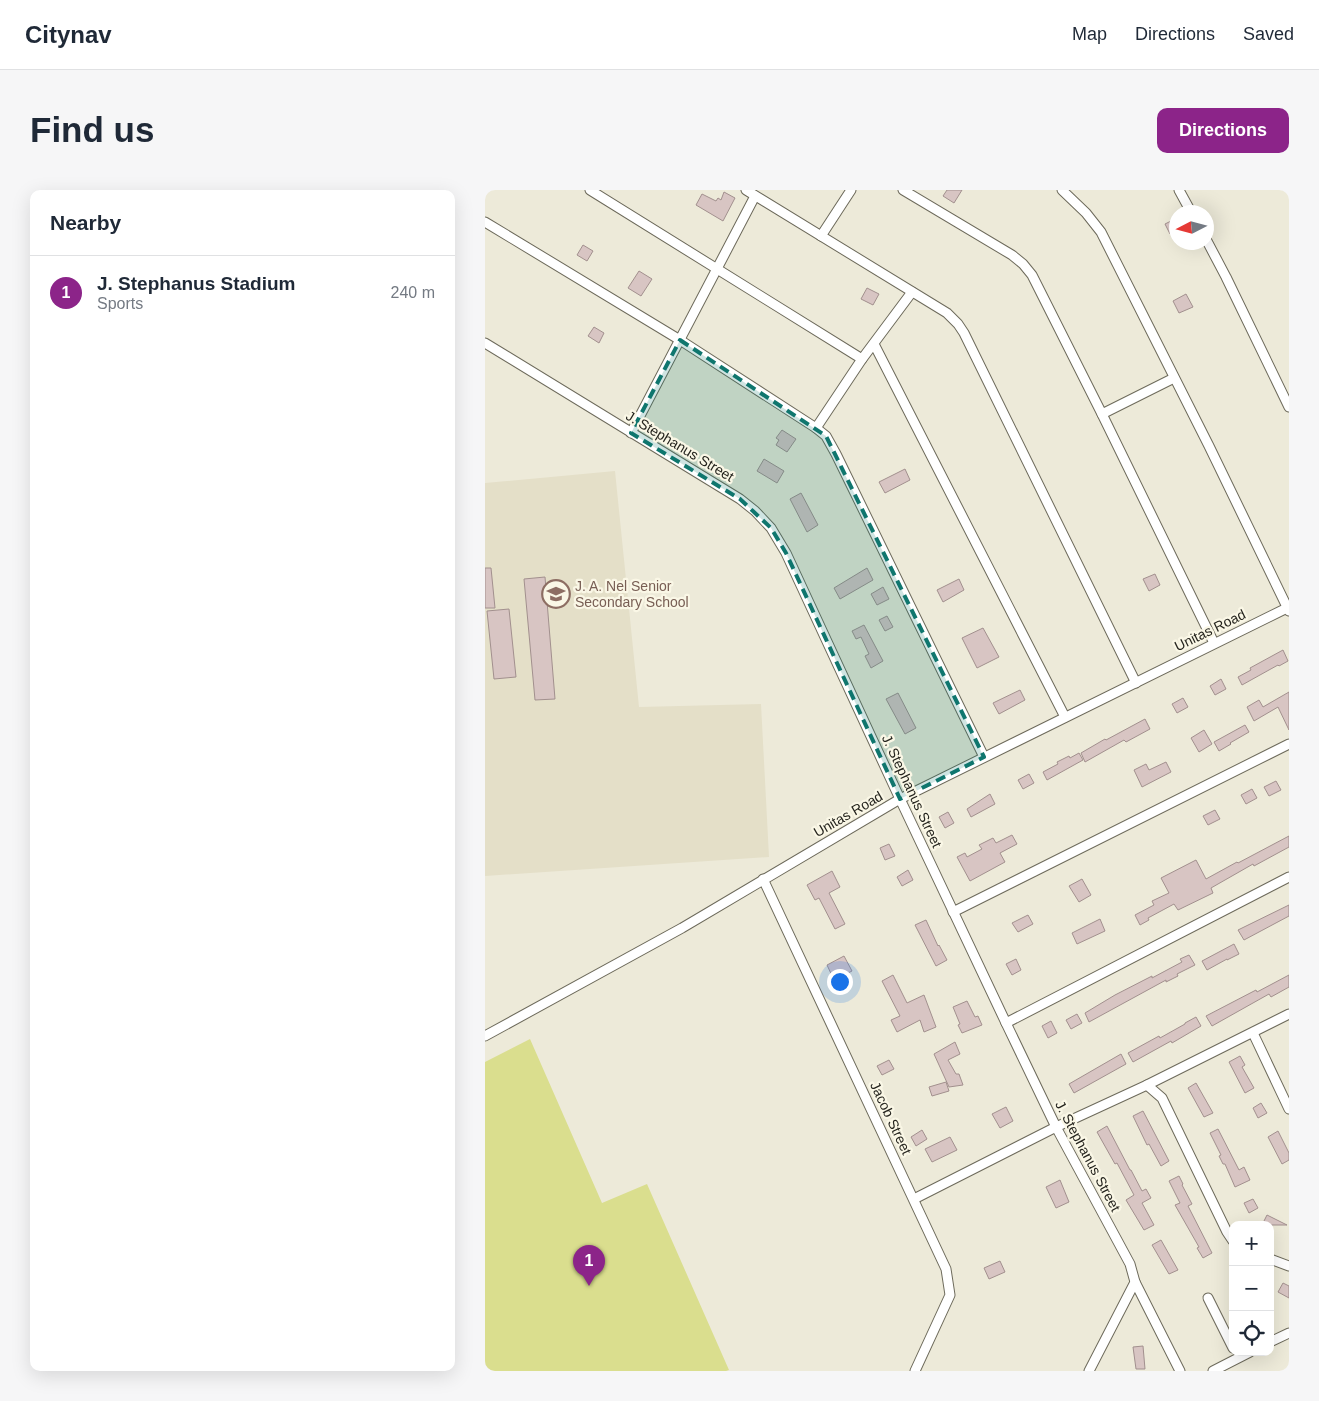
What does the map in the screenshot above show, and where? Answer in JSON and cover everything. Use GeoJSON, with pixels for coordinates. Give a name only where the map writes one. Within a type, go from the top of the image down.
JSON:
{"type":"FeatureCollection","features":[{"type":"Feature","properties":{"kind":"street"},"geometry":{"type":"LineString","coordinates":[[590,190],[862,359]]}},
{"type":"Feature","properties":{"kind":"street"},"geometry":{"type":"LineString","coordinates":[[746,190],[947,313],[958,324],[1136,683]]}},
{"type":"Feature","properties":{"kind":"street"},"geometry":{"type":"LineString","coordinates":[[821,236],[851,190]]}},
{"type":"Feature","properties":{"kind":"street"},"geometry":{"type":"LineString","coordinates":[[903,190],[1000,247],[1023,264],[1032,275],[1214,643]]}},
{"type":"Feature","properties":{"kind":"street"},"geometry":{"type":"LineString","coordinates":[[1062,190],[1086,213],[1101,232],[1288,609]]}},
{"type":"Feature","properties":{"kind":"street"},"geometry":{"type":"LineString","coordinates":[[1179,190],[1187,205]]}},
{"type":"Feature","properties":{"kind":"street"},"geometry":{"type":"LineString","coordinates":[[631,433],[755,196]]}},
{"type":"Feature","properties":{"kind":"street"},"geometry":{"type":"LineString","coordinates":[[485,222],[679,340],[826,436],[984,757]]}},
{"type":"Feature","properties":{"kind":"street"},"geometry":{"type":"LineString","coordinates":[[1212,250],[1287,396],[1289,407]]}},
{"type":"Feature","properties":{"kind":"street"},"geometry":{"type":"LineString","coordinates":[[816,428],[862,359],[913,292]]}},
{"type":"Feature","properties":{"kind":"street","name":"J. Stephanus Street"},"geometry":{"type":"LineString","coordinates":[[485,343],[740,498],[771,528],[787,553],[900,799],[1056,1127],[1130,1264],[1135,1282],[1181,1371]]}},
{"type":"Feature","properties":{"kind":"street"},"geometry":{"type":"LineString","coordinates":[[874,344],[1065,717]]}},
{"type":"Feature","properties":{"kind":"street"},"geometry":{"type":"LineString","coordinates":[[1102,414],[1174,378]]}},
{"type":"Feature","properties":{"kind":"street","name":"Unitas Road"},"geometry":{"type":"LineString","coordinates":[[485,1036],[682,928],[900,799],[1214,643],[1288,609]]}},
{"type":"Feature","properties":{"kind":"street"},"geometry":{"type":"LineString","coordinates":[[953,912],[1289,744]]}},
{"type":"Feature","properties":{"kind":"street"},"geometry":{"type":"LineString","coordinates":[[1006,1023],[1289,877]]}},
{"type":"Feature","properties":{"kind":"street","name":"Jacob Street"},"geometry":{"type":"LineString","coordinates":[[763,879],[946,1269],[950,1295],[915,1371]]}},
{"type":"Feature","properties":{"kind":"street"},"geometry":{"type":"LineString","coordinates":[[914,1199],[1056,1127],[1147,1085],[1289,1014]]}},
{"type":"Feature","properties":{"kind":"street"},"geometry":{"type":"LineString","coordinates":[[1253,1033],[1289,1109]]}},
{"type":"Feature","properties":{"kind":"street"},"geometry":{"type":"LineString","coordinates":[[1147,1085],[1162,1098],[1229,1235]]}},
{"type":"Feature","properties":{"kind":"street"},"geometry":{"type":"LineString","coordinates":[[1274,1260],[1289,1266]]}},
{"type":"Feature","properties":{"kind":"street"},"geometry":{"type":"LineString","coordinates":[[1089,1371],[1135,1282]]}},
{"type":"Feature","properties":{"kind":"street"},"geometry":{"type":"LineString","coordinates":[[1208,1298],[1229,1340]]}},
{"type":"Feature","properties":{"kind":"street"},"geometry":{"type":"LineString","coordinates":[[1274,1340],[1289,1333]]}},
{"type":"Feature","properties":{"kind":"street"},"geometry":{"type":"LineString","coordinates":[[1213,1371],[1235,1356]]}},
{"type":"Feature","properties":{"kind":"highlighted area"},"geometry":{"type":"Polygon","coordinates":[[[680,340],[826,436],[984,757],[900,799],[786,553],[771,528],[740,499],[631,433],[680,340]]]}},
{"type":"Feature","properties":{"kind":"shaded area","name":"J. A. Nel Senior Secondary School"},"geometry":{"type":"Polygon","coordinates":[[[615,471],[639,707],[761,704],[769,857],[485,876],[485,483],[615,471]]]}},
{"type":"Feature","properties":{"kind":"green space"},"geometry":{"type":"Polygon","coordinates":[[[530,1039],[602,1203],[647,1184],[729,1370],[485,1371],[485,1062],[530,1039]]]}},
{"type":"Feature","properties":{"kind":"building"},"geometry":{"type":"Polygon","coordinates":[[[947,190],[962,190],[954,203],[943,196],[947,190]]]}},
{"type":"Feature","properties":{"kind":"building"},"geometry":{"type":"Polygon","coordinates":[[[724,192],[735,198],[723,221],[696,205],[702,194],[716,201],[718,198],[721,200],[724,192]]]}},
{"type":"Feature","properties":{"kind":"building"},"geometry":{"type":"Polygon","coordinates":[[[1169,222],[1169,232],[1165,224],[1169,222]]]}},
{"type":"Feature","properties":{"kind":"building"},"geometry":{"type":"Polygon","coordinates":[[[583,245],[593,251],[587,261],[577,255],[583,245]]]}},
{"type":"Feature","properties":{"kind":"building"},"geometry":{"type":"Polygon","coordinates":[[[639,271],[652,279],[641,296],[628,288],[639,271]]]}},
{"type":"Feature","properties":{"kind":"building"},"geometry":{"type":"Polygon","coordinates":[[[867,288],[879,294],[873,305],[861,299],[867,288]]]}},
{"type":"Feature","properties":{"kind":"building"},"geometry":{"type":"Polygon","coordinates":[[[1186,294],[1193,307],[1179,313],[1173,301],[1186,294]]]}},
{"type":"Feature","properties":{"kind":"building"},"geometry":{"type":"Polygon","coordinates":[[[594,327],[604,333],[599,343],[588,336],[594,327]]]}},
{"type":"Feature","properties":{"kind":"building"},"geometry":{"type":"Polygon","coordinates":[[[782,430],[796,439],[787,452],[776,445],[779,440],[776,438],[782,430]]]}},
{"type":"Feature","properties":{"kind":"building"},"geometry":{"type":"Polygon","coordinates":[[[764,459],[784,471],[777,483],[757,471],[764,459]]]}},
{"type":"Feature","properties":{"kind":"building"},"geometry":{"type":"Polygon","coordinates":[[[905,469],[910,480],[885,493],[879,482],[905,469]]]}},
{"type":"Feature","properties":{"kind":"building"},"geometry":{"type":"Polygon","coordinates":[[[801,493],[818,525],[807,532],[790,499],[801,493]]]}},
{"type":"Feature","properties":{"kind":"building"},"geometry":{"type":"Polygon","coordinates":[[[485,568],[491,568],[495,608],[485,608],[485,568]]]}},
{"type":"Feature","properties":{"kind":"building"},"geometry":{"type":"Polygon","coordinates":[[[867,568],[873,580],[840,599],[834,588],[867,568]]]}},
{"type":"Feature","properties":{"kind":"building"},"geometry":{"type":"Polygon","coordinates":[[[1155,574],[1160,585],[1149,591],[1143,579],[1155,574]]]}},
{"type":"Feature","properties":{"kind":"building"},"geometry":{"type":"Polygon","coordinates":[[[545,577],[555,699],[535,700],[524,579],[545,577]]]}},
{"type":"Feature","properties":{"kind":"building"},"geometry":{"type":"Polygon","coordinates":[[[959,579],[964,590],[943,602],[937,590],[959,579]]]}},
{"type":"Feature","properties":{"kind":"building"},"geometry":{"type":"Polygon","coordinates":[[[883,587],[889,599],[877,605],[871,594],[883,587]]]}},
{"type":"Feature","properties":{"kind":"building"},"geometry":{"type":"Polygon","coordinates":[[[509,609],[516,677],[494,679],[487,611],[509,609]]]}},
{"type":"Feature","properties":{"kind":"building"},"geometry":{"type":"Polygon","coordinates":[[[887,616],[893,627],[885,631],[879,620],[887,616]]]}},
{"type":"Feature","properties":{"kind":"building"},"geometry":{"type":"Polygon","coordinates":[[[864,625],[883,661],[871,668],[865,656],[869,654],[861,637],[856,639],[852,631],[864,625]]]}},
{"type":"Feature","properties":{"kind":"building"},"geometry":{"type":"Polygon","coordinates":[[[983,628],[999,657],[977,668],[962,638],[983,628]]]}},
{"type":"Feature","properties":{"kind":"building"},"geometry":{"type":"Polygon","coordinates":[[[1283,650],[1288,661],[1242,685],[1238,677],[1251,670],[1250,668],[1283,650]]]}},
{"type":"Feature","properties":{"kind":"building"},"geometry":{"type":"Polygon","coordinates":[[[1221,679],[1226,689],[1215,695],[1210,686],[1221,679]]]}},
{"type":"Feature","properties":{"kind":"building"},"geometry":{"type":"Polygon","coordinates":[[[1020,690],[1025,700],[999,714],[993,703],[1020,690]]]}},
{"type":"Feature","properties":{"kind":"building"},"geometry":{"type":"Polygon","coordinates":[[[1289,692],[1289,730],[1278,707],[1254,721],[1247,707],[1259,700],[1263,707],[1289,692]]]}},
{"type":"Feature","properties":{"kind":"building"},"geometry":{"type":"Polygon","coordinates":[[[898,693],[916,728],[905,734],[886,699],[898,693]]]}},
{"type":"Feature","properties":{"kind":"building"},"geometry":{"type":"Polygon","coordinates":[[[1183,698],[1188,707],[1177,713],[1172,704],[1183,698]]]}},
{"type":"Feature","properties":{"kind":"building"},"geometry":{"type":"Polygon","coordinates":[[[1145,719],[1150,729],[1126,742],[1124,740],[1085,762],[1081,753],[1145,719]]]}},
{"type":"Feature","properties":{"kind":"building"},"geometry":{"type":"Polygon","coordinates":[[[1245,725],[1249,732],[1219,751],[1214,742],[1245,725]]]}},
{"type":"Feature","properties":{"kind":"building"},"geometry":{"type":"Polygon","coordinates":[[[1204,730],[1212,744],[1199,752],[1191,738],[1204,730]]]}},
{"type":"Feature","properties":{"kind":"building"},"geometry":{"type":"Polygon","coordinates":[[[1079,753],[1083,760],[1047,780],[1043,772],[1058,764],[1057,762],[1079,753]]]}},
{"type":"Feature","properties":{"kind":"building"},"geometry":{"type":"Polygon","coordinates":[[[1166,762],[1171,772],[1142,787],[1134,770],[1146,764],[1149,770],[1166,762]]]}},
{"type":"Feature","properties":{"kind":"building"},"geometry":{"type":"Polygon","coordinates":[[[1029,774],[1034,783],[1023,789],[1018,780],[1029,774]]]}},
{"type":"Feature","properties":{"kind":"building"},"geometry":{"type":"Polygon","coordinates":[[[1276,781],[1281,790],[1269,796],[1264,787],[1276,781]]]}},
{"type":"Feature","properties":{"kind":"building"},"geometry":{"type":"Polygon","coordinates":[[[1252,789],[1257,798],[1246,804],[1241,795],[1252,789]]]}},
{"type":"Feature","properties":{"kind":"building"},"geometry":{"type":"Polygon","coordinates":[[[990,794],[995,804],[971,817],[967,809],[990,794]]]}},
{"type":"Feature","properties":{"kind":"building"},"geometry":{"type":"Polygon","coordinates":[[[1215,810],[1220,819],[1208,825],[1203,816],[1215,810]]]}},
{"type":"Feature","properties":{"kind":"building"},"geometry":{"type":"Polygon","coordinates":[[[948,812],[954,823],[945,828],[939,817],[948,812]]]}},
{"type":"Feature","properties":{"kind":"building"},"geometry":{"type":"Polygon","coordinates":[[[1012,835],[1017,844],[1000,853],[1005,862],[970,881],[957,857],[965,853],[967,857],[982,849],[979,845],[993,838],[996,843],[1012,835]]]}},
{"type":"Feature","properties":{"kind":"building"},"geometry":{"type":"Polygon","coordinates":[[[1289,836],[1289,847],[1254,866],[1253,864],[1211,888],[1213,893],[1178,910],[1174,904],[1148,918],[1149,920],[1140,925],[1135,915],[1154,905],[1152,901],[1169,893],[1161,878],[1196,860],[1206,879],[1289,836]]]}},
{"type":"Feature","properties":{"kind":"building"},"geometry":{"type":"Polygon","coordinates":[[[889,844],[895,856],[885,860],[880,848],[889,844]]]}},
{"type":"Feature","properties":{"kind":"building"},"geometry":{"type":"Polygon","coordinates":[[[908,870],[913,880],[902,886],[897,877],[908,870]]]}},
{"type":"Feature","properties":{"kind":"building"},"geometry":{"type":"Polygon","coordinates":[[[832,871],[840,887],[829,893],[845,924],[835,929],[819,898],[815,900],[807,885],[832,871]]]}},
{"type":"Feature","properties":{"kind":"building"},"geometry":{"type":"Polygon","coordinates":[[[1082,879],[1091,895],[1079,902],[1069,886],[1082,879]]]}},
{"type":"Feature","properties":{"kind":"building"},"geometry":{"type":"Polygon","coordinates":[[[1289,905],[1289,916],[1244,940],[1238,930],[1289,905]]]}},
{"type":"Feature","properties":{"kind":"building"},"geometry":{"type":"Polygon","coordinates":[[[1028,915],[1033,924],[1018,932],[1012,923],[1028,915]]]}},
{"type":"Feature","properties":{"kind":"building"},"geometry":{"type":"Polygon","coordinates":[[[1100,919],[1105,931],[1077,944],[1072,933],[1100,919]]]}},
{"type":"Feature","properties":{"kind":"building"},"geometry":{"type":"Polygon","coordinates":[[[926,920],[947,960],[936,966],[915,925],[926,920]]]}},
{"type":"Feature","properties":{"kind":"building"},"geometry":{"type":"Polygon","coordinates":[[[1234,944],[1239,954],[1207,970],[1202,961],[1234,944]]]}},
{"type":"Feature","properties":{"kind":"building"},"geometry":{"type":"Polygon","coordinates":[[[1189,955],[1195,965],[1177,974],[1178,976],[1166,982],[1166,980],[1089,1022],[1085,1013],[1115,995],[1182,962],[1180,959],[1189,955]]]}},
{"type":"Feature","properties":{"kind":"building"},"geometry":{"type":"Polygon","coordinates":[[[844,956],[852,971],[834,980],[827,965],[844,956]]]}},
{"type":"Feature","properties":{"kind":"building"},"geometry":{"type":"Polygon","coordinates":[[[1016,959],[1021,970],[1012,975],[1006,964],[1016,959]]]}},
{"type":"Feature","properties":{"kind":"building"},"geometry":{"type":"Polygon","coordinates":[[[893,975],[907,1003],[924,995],[936,1027],[924,1032],[920,1020],[897,1032],[891,1020],[900,1016],[882,981],[893,975]]]}},
{"type":"Feature","properties":{"kind":"building"},"geometry":{"type":"Polygon","coordinates":[[[1289,975],[1289,987],[1271,997],[1269,994],[1212,1026],[1206,1016],[1256,990],[1257,992],[1289,975]]]}},
{"type":"Feature","properties":{"kind":"building"},"geometry":{"type":"Polygon","coordinates":[[[967,1001],[975,1017],[978,1016],[982,1025],[962,1033],[953,1007],[967,1001]]]}},
{"type":"Feature","properties":{"kind":"building"},"geometry":{"type":"Polygon","coordinates":[[[1077,1014],[1082,1023],[1071,1029],[1066,1020],[1077,1014]]]}},
{"type":"Feature","properties":{"kind":"building"},"geometry":{"type":"Polygon","coordinates":[[[1196,1017],[1201,1026],[1133,1062],[1128,1053],[1159,1036],[1160,1038],[1196,1017]]]}},
{"type":"Feature","properties":{"kind":"building"},"geometry":{"type":"Polygon","coordinates":[[[1051,1021],[1057,1033],[1048,1038],[1042,1026],[1051,1021]]]}},
{"type":"Feature","properties":{"kind":"building"},"geometry":{"type":"Polygon","coordinates":[[[955,1042],[960,1054],[948,1060],[956,1074],[959,1074],[963,1085],[949,1087],[934,1054],[955,1042]]]}},
{"type":"Feature","properties":{"kind":"building"},"geometry":{"type":"Polygon","coordinates":[[[1121,1054],[1126,1064],[1074,1093],[1069,1084],[1121,1054]]]}},
{"type":"Feature","properties":{"kind":"building"},"geometry":{"type":"Polygon","coordinates":[[[1240,1056],[1245,1065],[1242,1067],[1254,1088],[1245,1093],[1229,1062],[1240,1056]]]}},
{"type":"Feature","properties":{"kind":"building"},"geometry":{"type":"Polygon","coordinates":[[[889,1060],[894,1069],[882,1075],[877,1066],[889,1060]]]}},
{"type":"Feature","properties":{"kind":"building"},"geometry":{"type":"Polygon","coordinates":[[[946,1082],[949,1091],[932,1096],[929,1087],[946,1082]]]}},
{"type":"Feature","properties":{"kind":"building"},"geometry":{"type":"Polygon","coordinates":[[[1196,1083],[1213,1113],[1204,1117],[1188,1088],[1196,1083]]]}},
{"type":"Feature","properties":{"kind":"building"},"geometry":{"type":"Polygon","coordinates":[[[1261,1103],[1267,1113],[1258,1118],[1253,1108],[1261,1103]]]}},
{"type":"Feature","properties":{"kind":"building"},"geometry":{"type":"Polygon","coordinates":[[[1006,1107],[1013,1121],[1000,1128],[992,1114],[1006,1107]]]}},
{"type":"Feature","properties":{"kind":"building"},"geometry":{"type":"Polygon","coordinates":[[[1143,1111],[1169,1161],[1161,1166],[1149,1144],[1147,1145],[1133,1116],[1143,1111]]]}},
{"type":"Feature","properties":{"kind":"building"},"geometry":{"type":"Polygon","coordinates":[[[1107,1126],[1142,1191],[1146,1189],[1151,1198],[1142,1203],[1154,1225],[1144,1230],[1126,1200],[1134,1195],[1117,1163],[1115,1164],[1097,1132],[1107,1126]]]}},
{"type":"Feature","properties":{"kind":"building"},"geometry":{"type":"Polygon","coordinates":[[[1218,1129],[1239,1170],[1244,1167],[1250,1180],[1235,1187],[1210,1133],[1218,1129]]]}},
{"type":"Feature","properties":{"kind":"building"},"geometry":{"type":"Polygon","coordinates":[[[922,1130],[927,1139],[916,1146],[911,1137],[922,1130]]]}},
{"type":"Feature","properties":{"kind":"building"},"geometry":{"type":"Polygon","coordinates":[[[1278,1131],[1289,1153],[1289,1160],[1282,1164],[1268,1137],[1278,1131]]]}},
{"type":"Feature","properties":{"kind":"building"},"geometry":{"type":"Polygon","coordinates":[[[950,1137],[957,1150],[932,1162],[925,1149],[950,1137]]]}},
{"type":"Feature","properties":{"kind":"building"},"geometry":{"type":"Polygon","coordinates":[[[1179,1176],[1192,1204],[1188,1206],[1212,1253],[1203,1258],[1197,1248],[1199,1247],[1175,1205],[1180,1203],[1169,1181],[1179,1176]]]}},
{"type":"Feature","properties":{"kind":"building"},"geometry":{"type":"Polygon","coordinates":[[[1060,1180],[1069,1202],[1056,1208],[1046,1187],[1060,1180]]]}},
{"type":"Feature","properties":{"kind":"building"},"geometry":{"type":"Polygon","coordinates":[[[1253,1199],[1258,1208],[1249,1213],[1244,1203],[1253,1199]]]}},
{"type":"Feature","properties":{"kind":"building"},"geometry":{"type":"Polygon","coordinates":[[[1267,1215],[1287,1225],[1274,1225],[1274,1221],[1264,1221],[1267,1215]]]}},
{"type":"Feature","properties":{"kind":"building"},"geometry":{"type":"Polygon","coordinates":[[[1161,1240],[1178,1270],[1169,1274],[1152,1245],[1161,1240]]]}},
{"type":"Feature","properties":{"kind":"building"},"geometry":{"type":"Polygon","coordinates":[[[1000,1261],[1005,1272],[989,1279],[984,1268],[1000,1261]]]}},
{"type":"Feature","properties":{"kind":"building"},"geometry":{"type":"Polygon","coordinates":[[[1283,1283],[1289,1286],[1289,1298],[1278,1292],[1283,1283]]]}},
{"type":"Feature","properties":{"kind":"building"},"geometry":{"type":"Polygon","coordinates":[[[1143,1346],[1145,1369],[1136,1369],[1133,1347],[1143,1346]]]}},
{"type":"Feature","properties":{"kind":"place","name":"J. A. Nel Senior Secondary School"},"geometry":{"type":"Point","coordinates":[556,594]}},
{"type":"Feature","properties":{"kind":"place","name":"J. Stephanus Stadium"},"geometry":{"type":"Point","coordinates":[589,1286]}}]}
